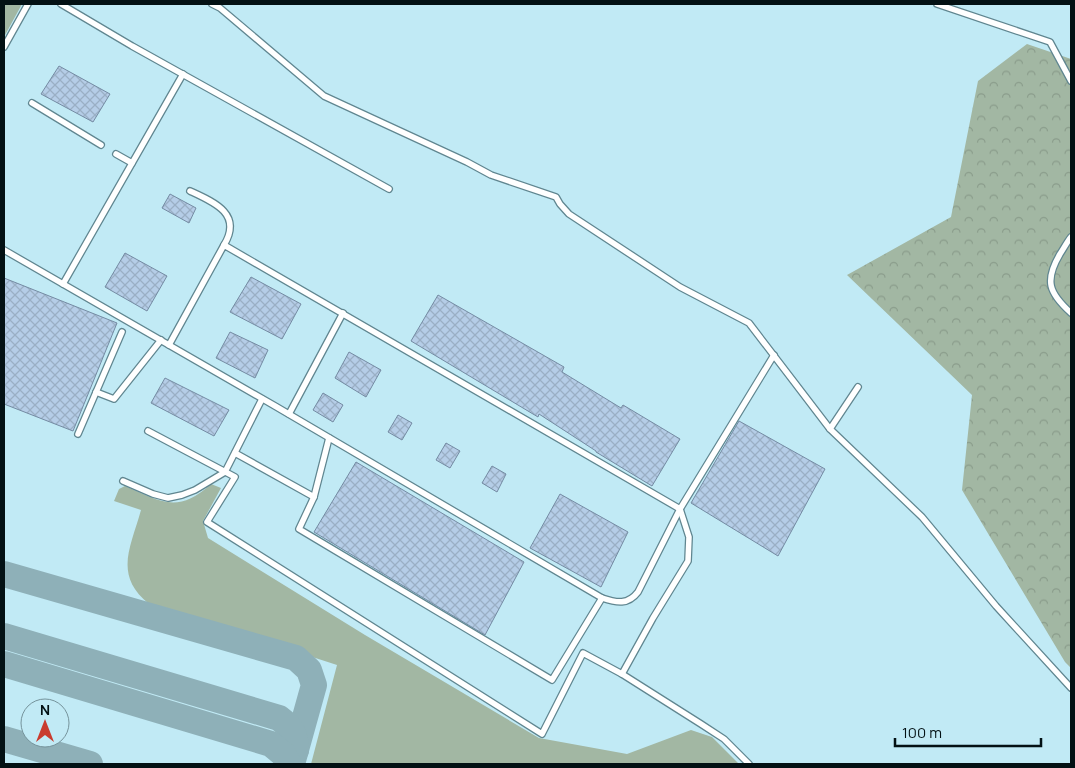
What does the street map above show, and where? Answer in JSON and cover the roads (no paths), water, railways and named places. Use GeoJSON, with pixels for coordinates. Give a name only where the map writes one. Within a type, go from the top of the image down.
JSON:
{"type":"FeatureCollection","features":[{"type":"Feature","properties":{"kind":"lane"},"geometry":{"type":"LineString","coordinates":[[4,47],[28,4]]}},
{"type":"Feature","properties":{"kind":"lane"},"geometry":{"type":"LineString","coordinates":[[61,4],[389,188]]}},
{"type":"Feature","properties":{"kind":"lane"},"geometry":{"type":"LineString","coordinates":[[212,4],[220,8],[324,96],[491,175],[556,197],[569,214],[672,282],[750,323],[830,429],[922,517],[996,606],[1071,688]]}},
{"type":"Feature","properties":{"kind":"lane"},"geometry":{"type":"LineString","coordinates":[[937,4],[1050,42],[1071,81]]}},
{"type":"Feature","properties":{"kind":"lane"},"geometry":{"type":"LineString","coordinates":[[63,284],[183,74]]}},
{"type":"Feature","properties":{"kind":"lane"},"geometry":{"type":"LineString","coordinates":[[32,104],[101,145]]}},
{"type":"Feature","properties":{"kind":"lane"},"geometry":{"type":"LineString","coordinates":[[116,154],[132,163]]}},
{"type":"Feature","properties":{"kind":"lane"},"geometry":{"type":"LineString","coordinates":[[169,345],[230,236],[231,226],[228,216],[221,208],[190,191]]}},
{"type":"Feature","properties":{"kind":"lane"},"geometry":{"type":"LineString","coordinates":[[1071,237],[1053,267],[1050,281],[1058,301],[1071,313]]}},
{"type":"Feature","properties":{"kind":"lane"},"geometry":{"type":"LineString","coordinates":[[224,245],[680,509],[689,537],[688,561],[622,674]]}},
{"type":"Feature","properties":{"kind":"lane"},"geometry":{"type":"LineString","coordinates":[[4,250],[289,414],[602,598],[617,602],[626,602],[632,599],[638,592],[680,509],[774,355]]}},
{"type":"Feature","properties":{"kind":"lane"},"geometry":{"type":"LineString","coordinates":[[289,414],[343,313]]}},
{"type":"Feature","properties":{"kind":"lane"},"geometry":{"type":"LineString","coordinates":[[78,434],[122,332]]}},
{"type":"Feature","properties":{"kind":"lane"},"geometry":{"type":"LineString","coordinates":[[96,392],[114,399],[161,340]]}},
{"type":"Feature","properties":{"kind":"lane"},"geometry":{"type":"LineString","coordinates":[[830,429],[858,387]]}},
{"type":"Feature","properties":{"kind":"lane"},"geometry":{"type":"LineString","coordinates":[[123,481],[153,494],[168,498],[182,496],[225,472],[262,399]]}},
{"type":"Feature","properties":{"kind":"lane"},"geometry":{"type":"LineString","coordinates":[[148,431],[235,477],[207,522],[542,734],[583,653],[622,674],[716,734],[749,764]]}},
{"type":"Feature","properties":{"kind":"lane"},"geometry":{"type":"LineString","coordinates":[[329,438],[314,497],[299,529],[552,680],[602,598]]}},
{"type":"Feature","properties":{"kind":"lane"},"geometry":{"type":"LineString","coordinates":[[234,453],[314,497]]}}]}
